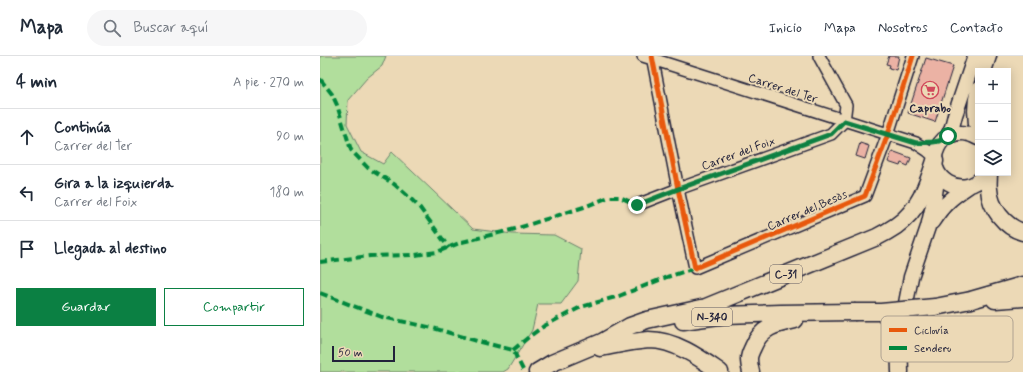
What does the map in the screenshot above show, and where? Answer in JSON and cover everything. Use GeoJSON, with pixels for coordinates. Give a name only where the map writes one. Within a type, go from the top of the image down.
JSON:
{"type":"FeatureCollection","features":[{"type":"Feature","properties":{"kind":"highway","name":"C-31"},"geometry":{"type":"LineString","coordinates":[[602,342],[630,326],[647,320],[706,307],[877,237],[896,226],[909,214],[922,197],[936,162]]}},
{"type":"Feature","properties":{"kind":"highway"},"geometry":{"type":"LineString","coordinates":[[987,176],[991,200],[995,209],[1004,221],[1016,230],[1023,232]]}},
{"type":"Feature","properties":{"kind":"highway","name":"N-340"},"geometry":{"type":"LineString","coordinates":[[537,372],[552,363],[602,342],[643,329],[678,322],[726,316],[781,313],[881,312],[935,307],[971,300],[1023,286]]}},
{"type":"Feature","properties":{"kind":"highway"},"geometry":{"type":"LineString","coordinates":[[971,300],[1005,300],[1023,298]]}},
{"type":"Feature","properties":{"kind":"highway"},"geometry":{"type":"LineString","coordinates":[[751,372],[749,360],[751,351],[756,340],[765,330],[778,323],[801,319],[824,312]]}},
{"type":"Feature","properties":{"kind":"highway"},"geometry":{"type":"LineString","coordinates":[[579,352],[638,341],[660,341],[679,347],[691,353],[720,372]]}},
{"type":"Feature","properties":{"kind":"highway"},"geometry":{"type":"LineString","coordinates":[[900,362],[900,372]]}},
{"type":"Feature","properties":{"kind":"main road"},"geometry":{"type":"LineString","coordinates":[[974,56],[948,134],[964,132],[975,136]]}},
{"type":"Feature","properties":{"kind":"main road","name":"C-31"},"geometry":{"type":"LineString","coordinates":[[980,68],[984,56]]}},
{"type":"Feature","properties":{"kind":"main road"},"geometry":{"type":"LineString","coordinates":[[985,68],[989,56]]}},
{"type":"Feature","properties":{"kind":"main road"},"geometry":{"type":"LineString","coordinates":[[994,68],[998,56]]}},
{"type":"Feature","properties":{"kind":"main road","name":"C-31"},"geometry":{"type":"LineString","coordinates":[[904,316],[911,277],[928,227],[936,187],[937,150],[940,143],[959,118],[969,98],[975,81]]}},
{"type":"Feature","properties":{"kind":"main road"},"geometry":{"type":"LineString","coordinates":[[975,99],[975,121]]}},
{"type":"Feature","properties":{"kind":"main road"},"geometry":{"type":"LineString","coordinates":[[936,162],[941,176],[946,182],[961,187],[969,186]]}},
{"type":"Feature","properties":{"kind":"main road","name":"C-31"},"geometry":{"type":"LineString","coordinates":[[928,227],[942,207],[954,196],[984,176]]}},
{"type":"Feature","properties":{"kind":"main road","name":"C-31"},"geometry":{"type":"LineString","coordinates":[[892,372],[894,362]]}},
{"type":"Feature","properties":{"kind":"street"},"geometry":{"type":"LineString","coordinates":[[819,56],[846,105],[844,121]]}},
{"type":"Feature","properties":{"kind":"street","name":"Carrer del Besòs"},"geometry":{"type":"LineString","coordinates":[[678,189],[695,268],[865,196],[888,134],[913,56]]}},
{"type":"Feature","properties":{"kind":"street"},"geometry":{"type":"LineString","coordinates":[[649,57],[678,189]]}},
{"type":"Feature","properties":{"kind":"street","name":"Carrer del Ter"},"geometry":{"type":"LineString","coordinates":[[649,57],[916,143],[923,147],[936,162]]}},
{"type":"Feature","properties":{"kind":"street","name":"Carrer del Foix"},"geometry":{"type":"LineString","coordinates":[[637,205],[831,134],[844,121]]}},
{"type":"Feature","properties":{"kind":"street","name":"Carrer del Ter"},"geometry":{"type":"LineString","coordinates":[[916,143],[933,142],[948,134]]}},
{"type":"Feature","properties":{"kind":"green space"},"geometry":{"type":"Polygon","coordinates":[[[320,56],[386,56],[382,66],[367,78],[348,100],[347,124],[361,152],[383,164],[392,152],[473,229],[513,234],[554,235],[581,249],[578,281],[561,304],[538,304],[532,330],[508,369],[503,372],[320,372],[320,56]]]}},
{"type":"Feature","properties":{"kind":"building"},"geometry":{"type":"Polygon","coordinates":[[[889,56],[899,56],[896,70],[889,68],[890,65],[886,64],[889,56]]]}},
{"type":"Feature","properties":{"kind":"building","name":"Caprabo"},"geometry":{"type":"Polygon","coordinates":[[[926,58],[953,66],[935,122],[908,113],[926,58]]]}},
{"type":"Feature","properties":{"kind":"building"},"geometry":{"type":"Polygon","coordinates":[[[860,143],[869,146],[865,159],[856,156],[860,143]]]}},
{"type":"Feature","properties":{"kind":"building"},"geometry":{"type":"Polygon","coordinates":[[[892,151],[911,158],[908,166],[901,163],[900,166],[888,162],[892,151]]]}},
{"type":"Feature","properties":{"kind":"marked path"},"geometry":{"type":"LineString","coordinates":[[320,79],[332,94],[337,105],[351,150],[368,168],[394,184],[409,197],[420,208],[449,248]]}},
{"type":"Feature","properties":{"kind":"marked path"},"geometry":{"type":"LineString","coordinates":[[320,262],[370,256],[415,255],[437,252],[462,242],[515,229],[584,207],[609,197],[620,197],[637,205]]}},
{"type":"Feature","properties":{"kind":"marked path"},"geometry":{"type":"LineString","coordinates":[[513,350],[544,326],[581,307],[619,296],[667,277],[695,268]]}},
{"type":"Feature","properties":{"kind":"marked path"},"geometry":{"type":"LineString","coordinates":[[320,293],[382,317],[433,328],[513,350],[524,372]]}},
{"type":"Feature","properties":{"kind":"cycle path"},"geometry":{"type":"LineString","coordinates":[[652,56],[695,268],[865,196],[888,134],[913,56]]}},
{"type":"Feature","properties":{"kind":"place","name":"Caprabo"},"geometry":{"type":"Point","coordinates":[930,90]}},
{"type":"Feature","properties":{"kind":"route"},"geometry":{"type":"LineString","coordinates":[[637,205],[831,134],[844,121],[916,143],[939,141],[948,136]]}}]}
